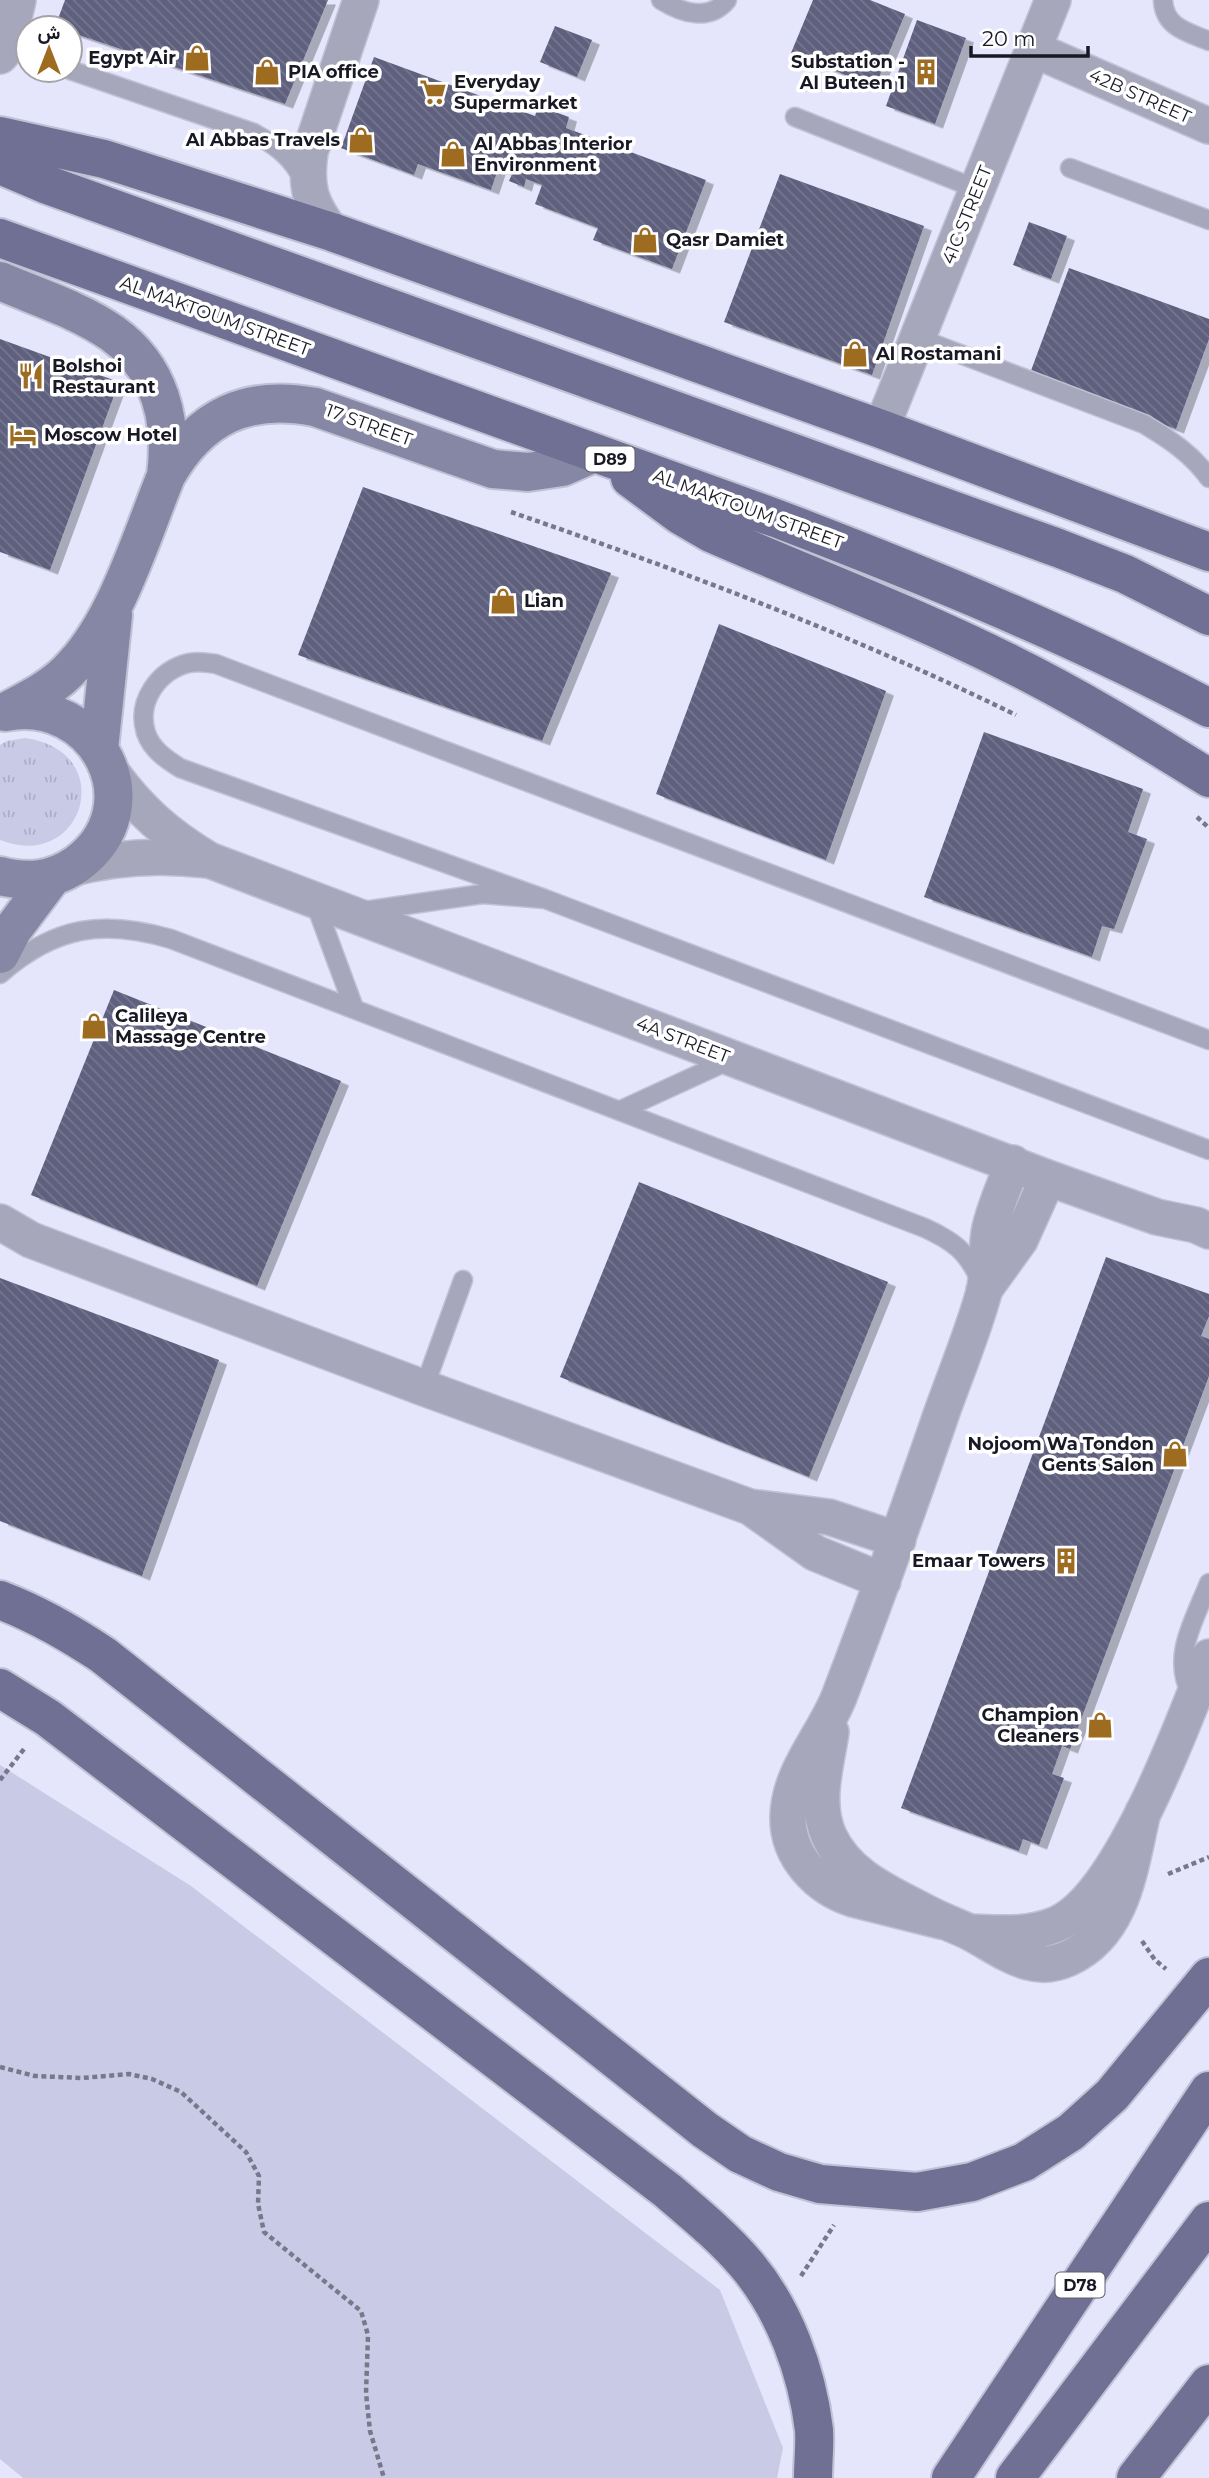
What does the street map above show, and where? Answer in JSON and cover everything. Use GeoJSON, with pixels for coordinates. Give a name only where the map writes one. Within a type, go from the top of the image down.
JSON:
{"type":"FeatureCollection","features":[{"type":"Feature","properties":{"kind":"main road"},"geometry":{"type":"LineString","coordinates":[[0,136],[104,159],[332,232],[881,429],[1209,552]]}},
{"type":"Feature","properties":{"kind":"main road"},"geometry":{"type":"LineString","coordinates":[[0,165],[79,196],[1058,548],[1125,574],[1209,616]]}},
{"type":"Feature","properties":{"kind":"main road","name":"AL MAKTOUM STREET"},"geometry":{"type":"LineString","coordinates":[[0,238],[890,562],[1027,619],[1120,662],[1209,708]]}},
{"type":"Feature","properties":{"kind":"main road"},"geometry":{"type":"LineString","coordinates":[[599,455],[650,495],[711,533],[913,617],[1006,661],[1110,716],[1209,778]]}},
{"type":"Feature","properties":{"kind":"main road"},"geometry":{"type":"LineString","coordinates":[[0,1600],[68,1631],[103,1655],[694,2121],[740,2154],[779,2172],[820,2184],[917,2192],[972,2182],[1024,2162],[1071,2132],[1112,2095],[1209,1977]]}},
{"type":"Feature","properties":{"kind":"main road"},"geometry":{"type":"LineString","coordinates":[[0,1688],[48,1718],[709,2225],[746,2264],[776,2305],[801,2368],[814,2431],[813,2478]]}},
{"type":"Feature","properties":{"kind":"main road","name":"D78"},"geometry":{"type":"LineString","coordinates":[[951,2478],[1209,2091]]}},
{"type":"Feature","properties":{"kind":"main road"},"geometry":{"type":"LineString","coordinates":[[1015,2478],[1209,2221]]}},
{"type":"Feature","properties":{"kind":"main road"},"geometry":{"type":"LineString","coordinates":[[1136,2478],[1209,2384]]}},
{"type":"Feature","properties":{"kind":"street"},"geometry":{"type":"LineString","coordinates":[[9,51],[18,0]]}},
{"type":"Feature","properties":{"kind":"street"},"geometry":{"type":"LineString","coordinates":[[332,232],[318,215],[310,196],[307,174],[310,152],[361,0]]}},
{"type":"Feature","properties":{"kind":"street","name":"41C STREET"},"geometry":{"type":"LineString","coordinates":[[881,429],[1053,0]]}},
{"type":"Feature","properties":{"kind":"street","name":"42B STREET"},"geometry":{"type":"LineString","coordinates":[[1033,49],[1209,126]]}},
{"type":"Feature","properties":{"kind":"street","name":"17 STREET"},"geometry":{"type":"LineString","coordinates":[[0,281],[85,318],[112,333],[133,352],[149,374],[168,422],[170,449],[166,476]]}},
{"type":"Feature","properties":{"kind":"street","name":"17 STREET"},"geometry":{"type":"LineString","coordinates":[[4,712],[43,692],[73,667],[98,636],[166,476],[178,454],[216,419],[239,408],[264,402],[290,402],[315,407],[493,469],[528,472],[562,467],[599,455]]}},
{"type":"Feature","properties":{"kind":"street","name":"17 STREET"},"geometry":{"type":"LineString","coordinates":[[60,873],[88,856],[102,837],[111,816],[113,792],[104,759],[115,600]]}},
{"type":"Feature","properties":{"kind":"street"},"geometry":{"type":"LineString","coordinates":[[4,712],[34,709],[60,715],[82,729],[104,759]]}},
{"type":"Feature","properties":{"kind":"street","name":"4A STREET"},"geometry":{"type":"LineString","coordinates":[[104,759],[129,797],[153,822],[180,843],[209,860],[1157,1217]]}},
{"type":"Feature","properties":{"kind":"street","name":"4A STREET"},"geometry":{"type":"LineString","coordinates":[[60,873],[103,860],[138,856],[209,860]]}},
{"type":"Feature","properties":{"kind":"street"},"geometry":{"type":"LineString","coordinates":[[0,876],[16,880],[60,873]]}},
{"type":"Feature","properties":{"kind":"street"},"geometry":{"type":"LineString","coordinates":[[0,954],[13,929],[60,873]]}},
{"type":"Feature","properties":{"kind":"street"},"geometry":{"type":"LineString","coordinates":[[1013,1163],[989,1230],[984,1290],[898,1540],[835,1708],[794,1783],[788,1821],[791,1840],[798,1857],[810,1873],[841,1895],[955,1926],[1011,1956],[1046,1964],[1080,1953],[1095,1940],[1118,1909],[1143,1812],[1209,1657]]}},
{"type":"Feature","properties":{"kind":"street"},"geometry":{"type":"LineString","coordinates":[[984,1290],[1020,1240],[1048,1178]]}},
{"type":"Feature","properties":{"kind":"street"},"geometry":{"type":"LineString","coordinates":[[1157,1217],[1196,1225],[1209,1231]]}},
{"type":"Feature","properties":{"kind":"street"},"geometry":{"type":"LineString","coordinates":[[1157,1217],[1187,1241],[1209,1252]]}},
{"type":"Feature","properties":{"kind":"street"},"geometry":{"type":"LineString","coordinates":[[0,1222],[15,1238],[750,1507],[829,1517],[898,1540]]}},
{"type":"Feature","properties":{"kind":"street"},"geometry":{"type":"LineString","coordinates":[[750,1507],[815,1553],[883,1581]]}},
{"type":"Feature","properties":{"kind":"lane"},"geometry":{"type":"LineString","coordinates":[[661,0],[698,15],[710,13],[727,0]]}},
{"type":"Feature","properties":{"kind":"lane"},"geometry":{"type":"LineString","coordinates":[[1163,0],[1163,11],[1169,21],[1178,28],[1209,41]]}},
{"type":"Feature","properties":{"kind":"lane"},"geometry":{"type":"LineString","coordinates":[[84,75],[254,133],[273,143],[289,158],[310,196]]}},
{"type":"Feature","properties":{"kind":"lane"},"geometry":{"type":"LineString","coordinates":[[795,117],[977,189]]}},
{"type":"Feature","properties":{"kind":"lane"},"geometry":{"type":"LineString","coordinates":[[1070,167],[1209,220]]}},
{"type":"Feature","properties":{"kind":"lane"},"geometry":{"type":"LineString","coordinates":[[918,338],[1144,424],[1175,442],[1209,478]]}},
{"type":"Feature","properties":{"kind":"lane"},"geometry":{"type":"LineString","coordinates":[[1209,1040],[216,664],[192,662],[170,670],[152,687],[144,710],[146,734],[159,754],[180,768],[545,900],[1209,1150]]}},
{"type":"Feature","properties":{"kind":"lane"},"geometry":{"type":"LineString","coordinates":[[350,914],[482,894],[545,900]]}},
{"type":"Feature","properties":{"kind":"lane"},"geometry":{"type":"LineString","coordinates":[[314,900],[354,1009]]}},
{"type":"Feature","properties":{"kind":"lane"},"geometry":{"type":"LineString","coordinates":[[0,974],[40,944],[72,932],[105,927],[139,929],[171,939],[925,1228],[950,1240],[972,1261],[984,1290]]}},
{"type":"Feature","properties":{"kind":"lane"},"geometry":{"type":"LineString","coordinates":[[621,1110],[733,1059]]}},
{"type":"Feature","properties":{"kind":"lane"},"geometry":{"type":"LineString","coordinates":[[424,1388],[463,1280]]}},
{"type":"Feature","properties":{"kind":"lane"},"geometry":{"type":"LineString","coordinates":[[1193,1697],[1186,1686],[1182,1660],[1184,1646],[1209,1583]]}},
{"type":"Feature","properties":{"kind":"path"},"geometry":{"type":"LineString","coordinates":[[507,511],[619,550],[816,626],[1018,716]]}},
{"type":"Feature","properties":{"kind":"path"},"geometry":{"type":"LineString","coordinates":[[1194,814],[1209,828]]}},
{"type":"Feature","properties":{"kind":"path"},"geometry":{"type":"LineString","coordinates":[[0,2067],[35,2076],[82,2078],[129,2074],[152,2079],[181,2092],[246,2152],[259,2176],[258,2204],[264,2232],[361,2311],[368,2334],[366,2393],[370,2431],[384,2478]]}},
{"type":"Feature","properties":{"kind":"path"},"geometry":{"type":"LineString","coordinates":[[776,2305],[791,2290],[847,2205],[853,2187]]}},
{"type":"Feature","properties":{"kind":"green space"},"geometry":{"type":"Polygon","coordinates":[[[25,738],[55,747],[73,764],[81,785],[80,806],[70,826],[53,840],[29,846],[0,840],[0,745],[25,738]]]}},
{"type":"Feature","properties":{"kind":"green space"},"geometry":{"type":"Polygon","coordinates":[[[0,1765],[191,1886],[720,2290],[783,2448],[777,2478],[23,2478],[0,2459],[0,1765]]]}},
{"type":"Feature","properties":{"kind":"building"},"geometry":{"type":"Polygon","coordinates":[[[65,0],[328,0],[285,104],[84,37],[84,14],[60,14],[65,0]]]}},
{"type":"Feature","properties":{"kind":"building"},"geometry":{"type":"Polygon","coordinates":[[[813,0],[870,0],[905,14],[875,87],[791,53],[813,0]]]}},
{"type":"Feature","properties":{"kind":"building","name":"Substation - Al Buteen 1"},"geometry":{"type":"Polygon","coordinates":[[[917,20],[966,38],[935,124],[886,106],[917,20]]]}},
{"type":"Feature","properties":{"kind":"building"},"geometry":{"type":"Polygon","coordinates":[[[555,26],[592,40],[577,77],[540,62],[555,26]]]}},
{"type":"Feature","properties":{"kind":"building"},"geometry":{"type":"Polygon","coordinates":[[[374,57],[535,116],[538,106],[569,117],[566,128],[706,180],[672,269],[593,240],[598,228],[535,204],[542,185],[526,179],[524,187],[509,181],[512,174],[498,169],[491,190],[418,164],[414,175],[341,148],[374,57]]]}},
{"type":"Feature","properties":{"kind":"building"},"geometry":{"type":"Polygon","coordinates":[[[780,174],[924,226],[872,375],[724,322],[780,174]]]}},
{"type":"Feature","properties":{"kind":"building"},"geometry":{"type":"Polygon","coordinates":[[[1029,222],[1067,236],[1051,279],[1013,265],[1029,222]]]}},
{"type":"Feature","properties":{"kind":"building"},"geometry":{"type":"Polygon","coordinates":[[[1069,268],[1209,319],[1209,339],[1176,429],[1029,376],[1069,268]]]}},
{"type":"Feature","properties":{"kind":"building"},"geometry":{"type":"Polygon","coordinates":[[[0,339],[119,382],[50,570],[0,552],[0,339]]]}},
{"type":"Feature","properties":{"kind":"building"},"geometry":{"type":"Polygon","coordinates":[[[363,487],[611,573],[542,741],[298,655],[363,487]]]}},
{"type":"Feature","properties":{"kind":"building"},"geometry":{"type":"Polygon","coordinates":[[[719,624],[886,691],[826,860],[656,794],[719,624]]]}},
{"type":"Feature","properties":{"kind":"building"},"geometry":{"type":"Polygon","coordinates":[[[984,732],[1143,789],[1128,832],[1147,839],[1114,929],[1102,926],[1092,957],[924,897],[984,732]]]}},
{"type":"Feature","properties":{"kind":"building"},"geometry":{"type":"Polygon","coordinates":[[[114,990],[341,1081],[257,1286],[31,1195],[114,990]]]}},
{"type":"Feature","properties":{"kind":"building"},"geometry":{"type":"Polygon","coordinates":[[[639,1182],[888,1282],[809,1477],[560,1377],[639,1182]]]}},
{"type":"Feature","properties":{"kind":"building","name":"Emaar Towers"},"geometry":{"type":"Polygon","coordinates":[[[1106,1257],[1209,1294],[1209,1316],[1201,1336],[1209,1339],[1209,1376],[1070,1749],[1062,1746],[1052,1774],[1064,1778],[1039,1845],[1023,1839],[1019,1851],[901,1808],[1106,1257]]]}},
{"type":"Feature","properties":{"kind":"building"},"geometry":{"type":"Polygon","coordinates":[[[0,1278],[219,1360],[142,1576],[0,1521],[0,1278]]]}},
{"type":"Feature","properties":{"kind":"place","name":"Egypt Air"},"geometry":{"type":"Point","coordinates":[197,58]}},
{"type":"Feature","properties":{"kind":"place","name":"PIA office"},"geometry":{"type":"Point","coordinates":[267,72]}},
{"type":"Feature","properties":{"kind":"place","name":"Substation - Al Buteen 1"},"geometry":{"type":"Point","coordinates":[926,72]}},
{"type":"Feature","properties":{"kind":"place","name":"Everyday Supermarket"},"geometry":{"type":"Point","coordinates":[433,92]}},
{"type":"Feature","properties":{"kind":"place","name":"Al Abbas Travels"},"geometry":{"type":"Point","coordinates":[361,140]}},
{"type":"Feature","properties":{"kind":"place","name":"Al Abbas Interior Environment"},"geometry":{"type":"Point","coordinates":[453,154]}},
{"type":"Feature","properties":{"kind":"place","name":"Qasr Damiet"},"geometry":{"type":"Point","coordinates":[645,240]}},
{"type":"Feature","properties":{"kind":"place","name":"Al Rostamani"},"geometry":{"type":"Point","coordinates":[855,354]}},
{"type":"Feature","properties":{"kind":"place","name":"Bolshoi Restaurant"},"geometry":{"type":"Point","coordinates":[31,376]}},
{"type":"Feature","properties":{"kind":"place","name":"Moscow Hotel"},"geometry":{"type":"Point","coordinates":[23,435]}},
{"type":"Feature","properties":{"kind":"place","name":"Lian"},"geometry":{"type":"Point","coordinates":[503,601]}},
{"type":"Feature","properties":{"kind":"place","name":"Calileya Massage Centre"},"geometry":{"type":"Point","coordinates":[94,1026]}},
{"type":"Feature","properties":{"kind":"place","name":"Nojoom Wa Tondon Gents Salon"},"geometry":{"type":"Point","coordinates":[1175,1454]}},
{"type":"Feature","properties":{"kind":"place","name":"Emaar Towers"},"geometry":{"type":"Point","coordinates":[1066,1561]}},
{"type":"Feature","properties":{"kind":"place","name":"Champion Cleaners"},"geometry":{"type":"Point","coordinates":[1100,1725]}}]}
